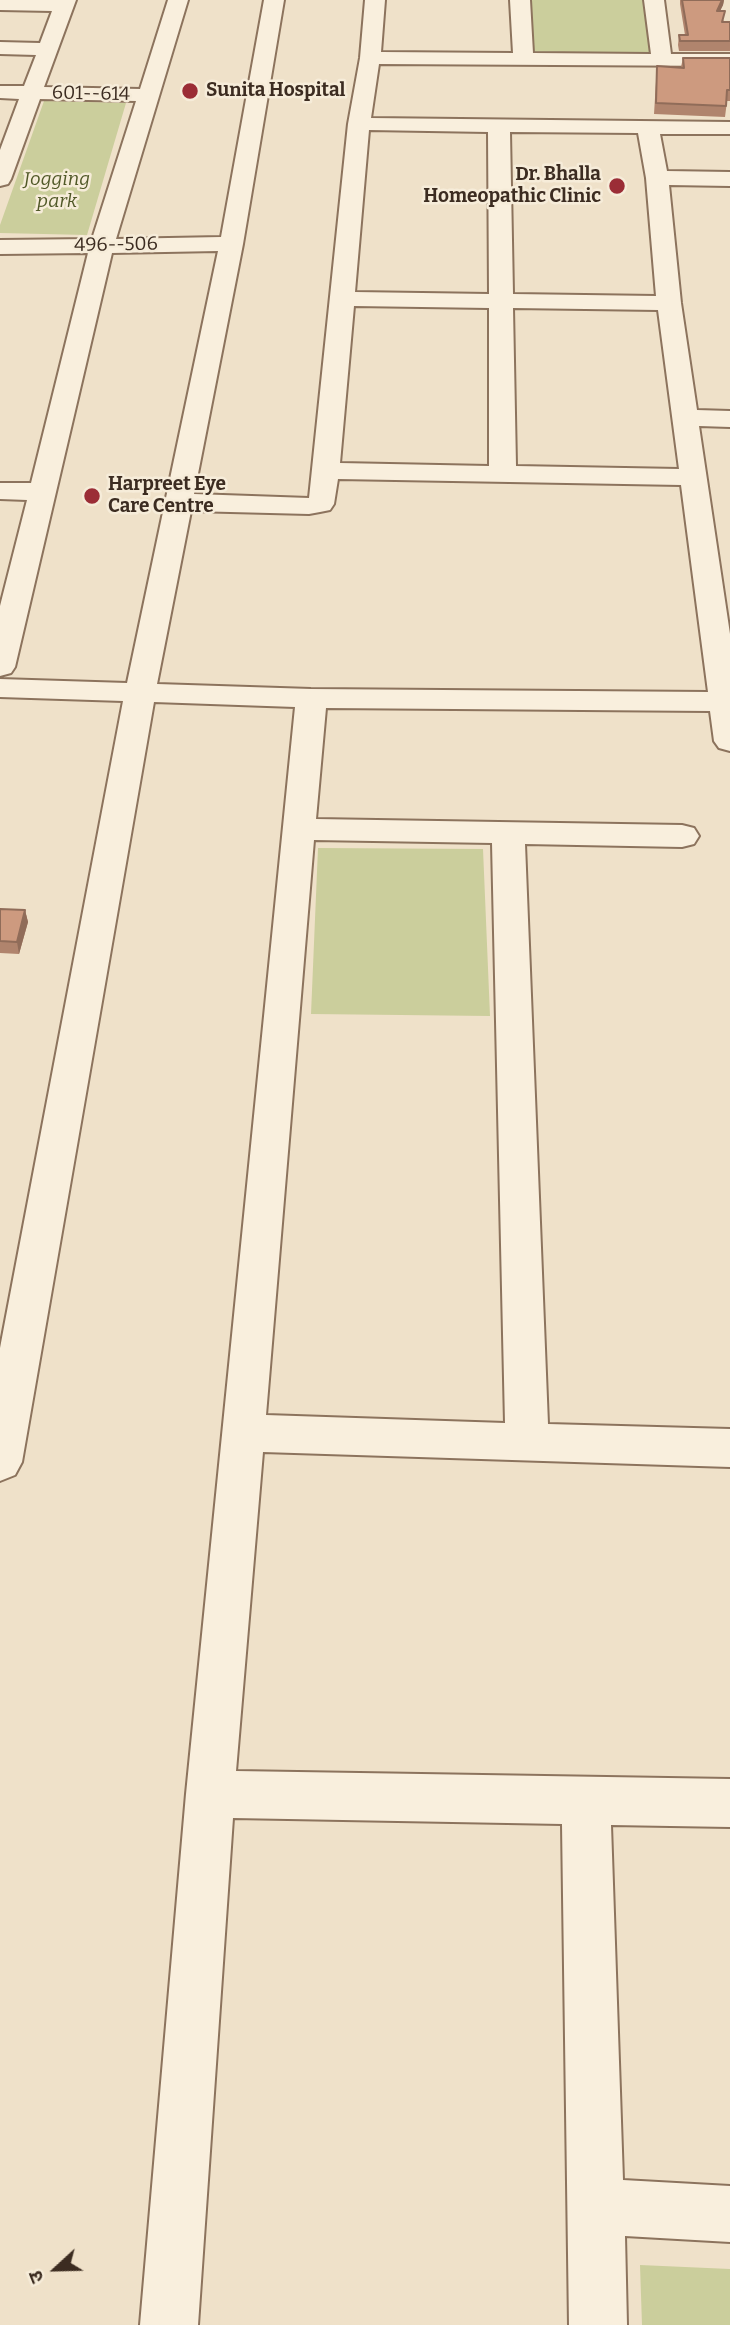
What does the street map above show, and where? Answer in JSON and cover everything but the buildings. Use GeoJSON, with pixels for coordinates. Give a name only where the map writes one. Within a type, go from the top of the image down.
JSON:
{"type":"FeatureCollection","features":[{"type":"Feature","properties":{"kind":"street"},"geometry":{"type":"LineString","coordinates":[[0,667],[102,245],[178,0]]}},
{"type":"Feature","properties":{"kind":"street"},"geometry":{"type":"LineString","coordinates":[[0,1462],[140,692],[231,244],[274,0]]}},
{"type":"Feature","properties":{"kind":"street"},"geometry":{"type":"LineString","coordinates":[[180,502],[309,506],[320,504],[323,498],[359,124],[370,58],[375,0]]}},
{"type":"Feature","properties":{"kind":"street"},"geometry":{"type":"LineString","coordinates":[[520,0],[523,58]]}},
{"type":"Feature","properties":{"kind":"street"},"geometry":{"type":"LineString","coordinates":[[654,0],[662,59]]}},
{"type":"Feature","properties":{"kind":"street"},"geometry":{"type":"LineString","coordinates":[[0,4],[65,3],[32,93],[8,137],[0,179]]}},
{"type":"Feature","properties":{"kind":"street"},"geometry":{"type":"LineString","coordinates":[[0,48],[48,49]]}},
{"type":"Feature","properties":{"kind":"street"},"geometry":{"type":"LineString","coordinates":[[370,58],[730,60]]}},
{"type":"Feature","properties":{"kind":"street","name":"601--614"},"geometry":{"type":"LineString","coordinates":[[0,92],[149,95]]}},
{"type":"Feature","properties":{"kind":"street"},"geometry":{"type":"LineString","coordinates":[[359,124],[730,128]]}},
{"type":"Feature","properties":{"kind":"street"},"geometry":{"type":"LineString","coordinates":[[499,126],[503,474]]}},
{"type":"Feature","properties":{"kind":"street"},"geometry":{"type":"LineString","coordinates":[[648,127],[657,178],[669,303],[730,741]]}},
{"type":"Feature","properties":{"kind":"street"},"geometry":{"type":"LineString","coordinates":[[657,178],[730,179]]}},
{"type":"Feature","properties":{"kind":"street","name":"496--506"},"geometry":{"type":"LineString","coordinates":[[0,247],[231,244]]}},
{"type":"Feature","properties":{"kind":"street"},"geometry":{"type":"LineString","coordinates":[[342,299],[669,303]]}},
{"type":"Feature","properties":{"kind":"street"},"geometry":{"type":"LineString","coordinates":[[686,418],[730,419]]}},
{"type":"Feature","properties":{"kind":"street"},"geometry":{"type":"LineString","coordinates":[[324,471],[693,477]]}},
{"type":"Feature","properties":{"kind":"street"},"geometry":{"type":"LineString","coordinates":[[0,491],[44,492]]}},
{"type":"Feature","properties":{"kind":"street"},"geometry":{"type":"LineString","coordinates":[[0,688],[311,698],[724,702]]}},
{"type":"Feature","properties":{"kind":"street"},"geometry":{"type":"LineString","coordinates":[[169,2325],[210,1794],[311,698]]}},
{"type":"Feature","properties":{"kind":"street"},"geometry":{"type":"LineString","coordinates":[[298,829],[682,836]]}},
{"type":"Feature","properties":{"kind":"street"},"geometry":{"type":"LineString","coordinates":[[508,833],[527,1443]]}},
{"type":"Feature","properties":{"kind":"street"},"geometry":{"type":"LineString","coordinates":[[243,1433],[730,1448]]}},
{"type":"Feature","properties":{"kind":"street"},"geometry":{"type":"LineString","coordinates":[[210,1794],[730,1803]]}},
{"type":"Feature","properties":{"kind":"street"},"geometry":{"type":"LineString","coordinates":[[586,1800],[598,2325]]}},
{"type":"Feature","properties":{"kind":"street"},"geometry":{"type":"LineString","coordinates":[[596,2207],[730,2214]]}},
{"type":"Feature","properties":{"kind":"green space"},"geometry":{"type":"Polygon","coordinates":[[[527,0],[646,0],[651,53],[530,52],[527,0]]]}},
{"type":"Feature","properties":{"kind":"green space","name":"Jogging park"},"geometry":{"type":"Polygon","coordinates":[[[44,101],[126,103],[87,235],[0,233],[0,225],[44,101]]]}},
{"type":"Feature","properties":{"kind":"green space"},"geometry":{"type":"Polygon","coordinates":[[[318,848],[483,849],[490,1016],[311,1014],[318,848]]]}},
{"type":"Feature","properties":{"kind":"green space"},"geometry":{"type":"Polygon","coordinates":[[[640,2265],[730,2269],[730,2325],[642,2325],[640,2265]]]}},
{"type":"Feature","properties":{"kind":"place","name":"Sunita Hospital"},"geometry":{"type":"Point","coordinates":[190,91]}},
{"type":"Feature","properties":{"kind":"place","name":"Dr. Bhalla Homeopathic Clinic"},"geometry":{"type":"Point","coordinates":[617,186]}},
{"type":"Feature","properties":{"kind":"place","name":"Harpreet Eye Care Centre"},"geometry":{"type":"Point","coordinates":[92,496]}}]}
